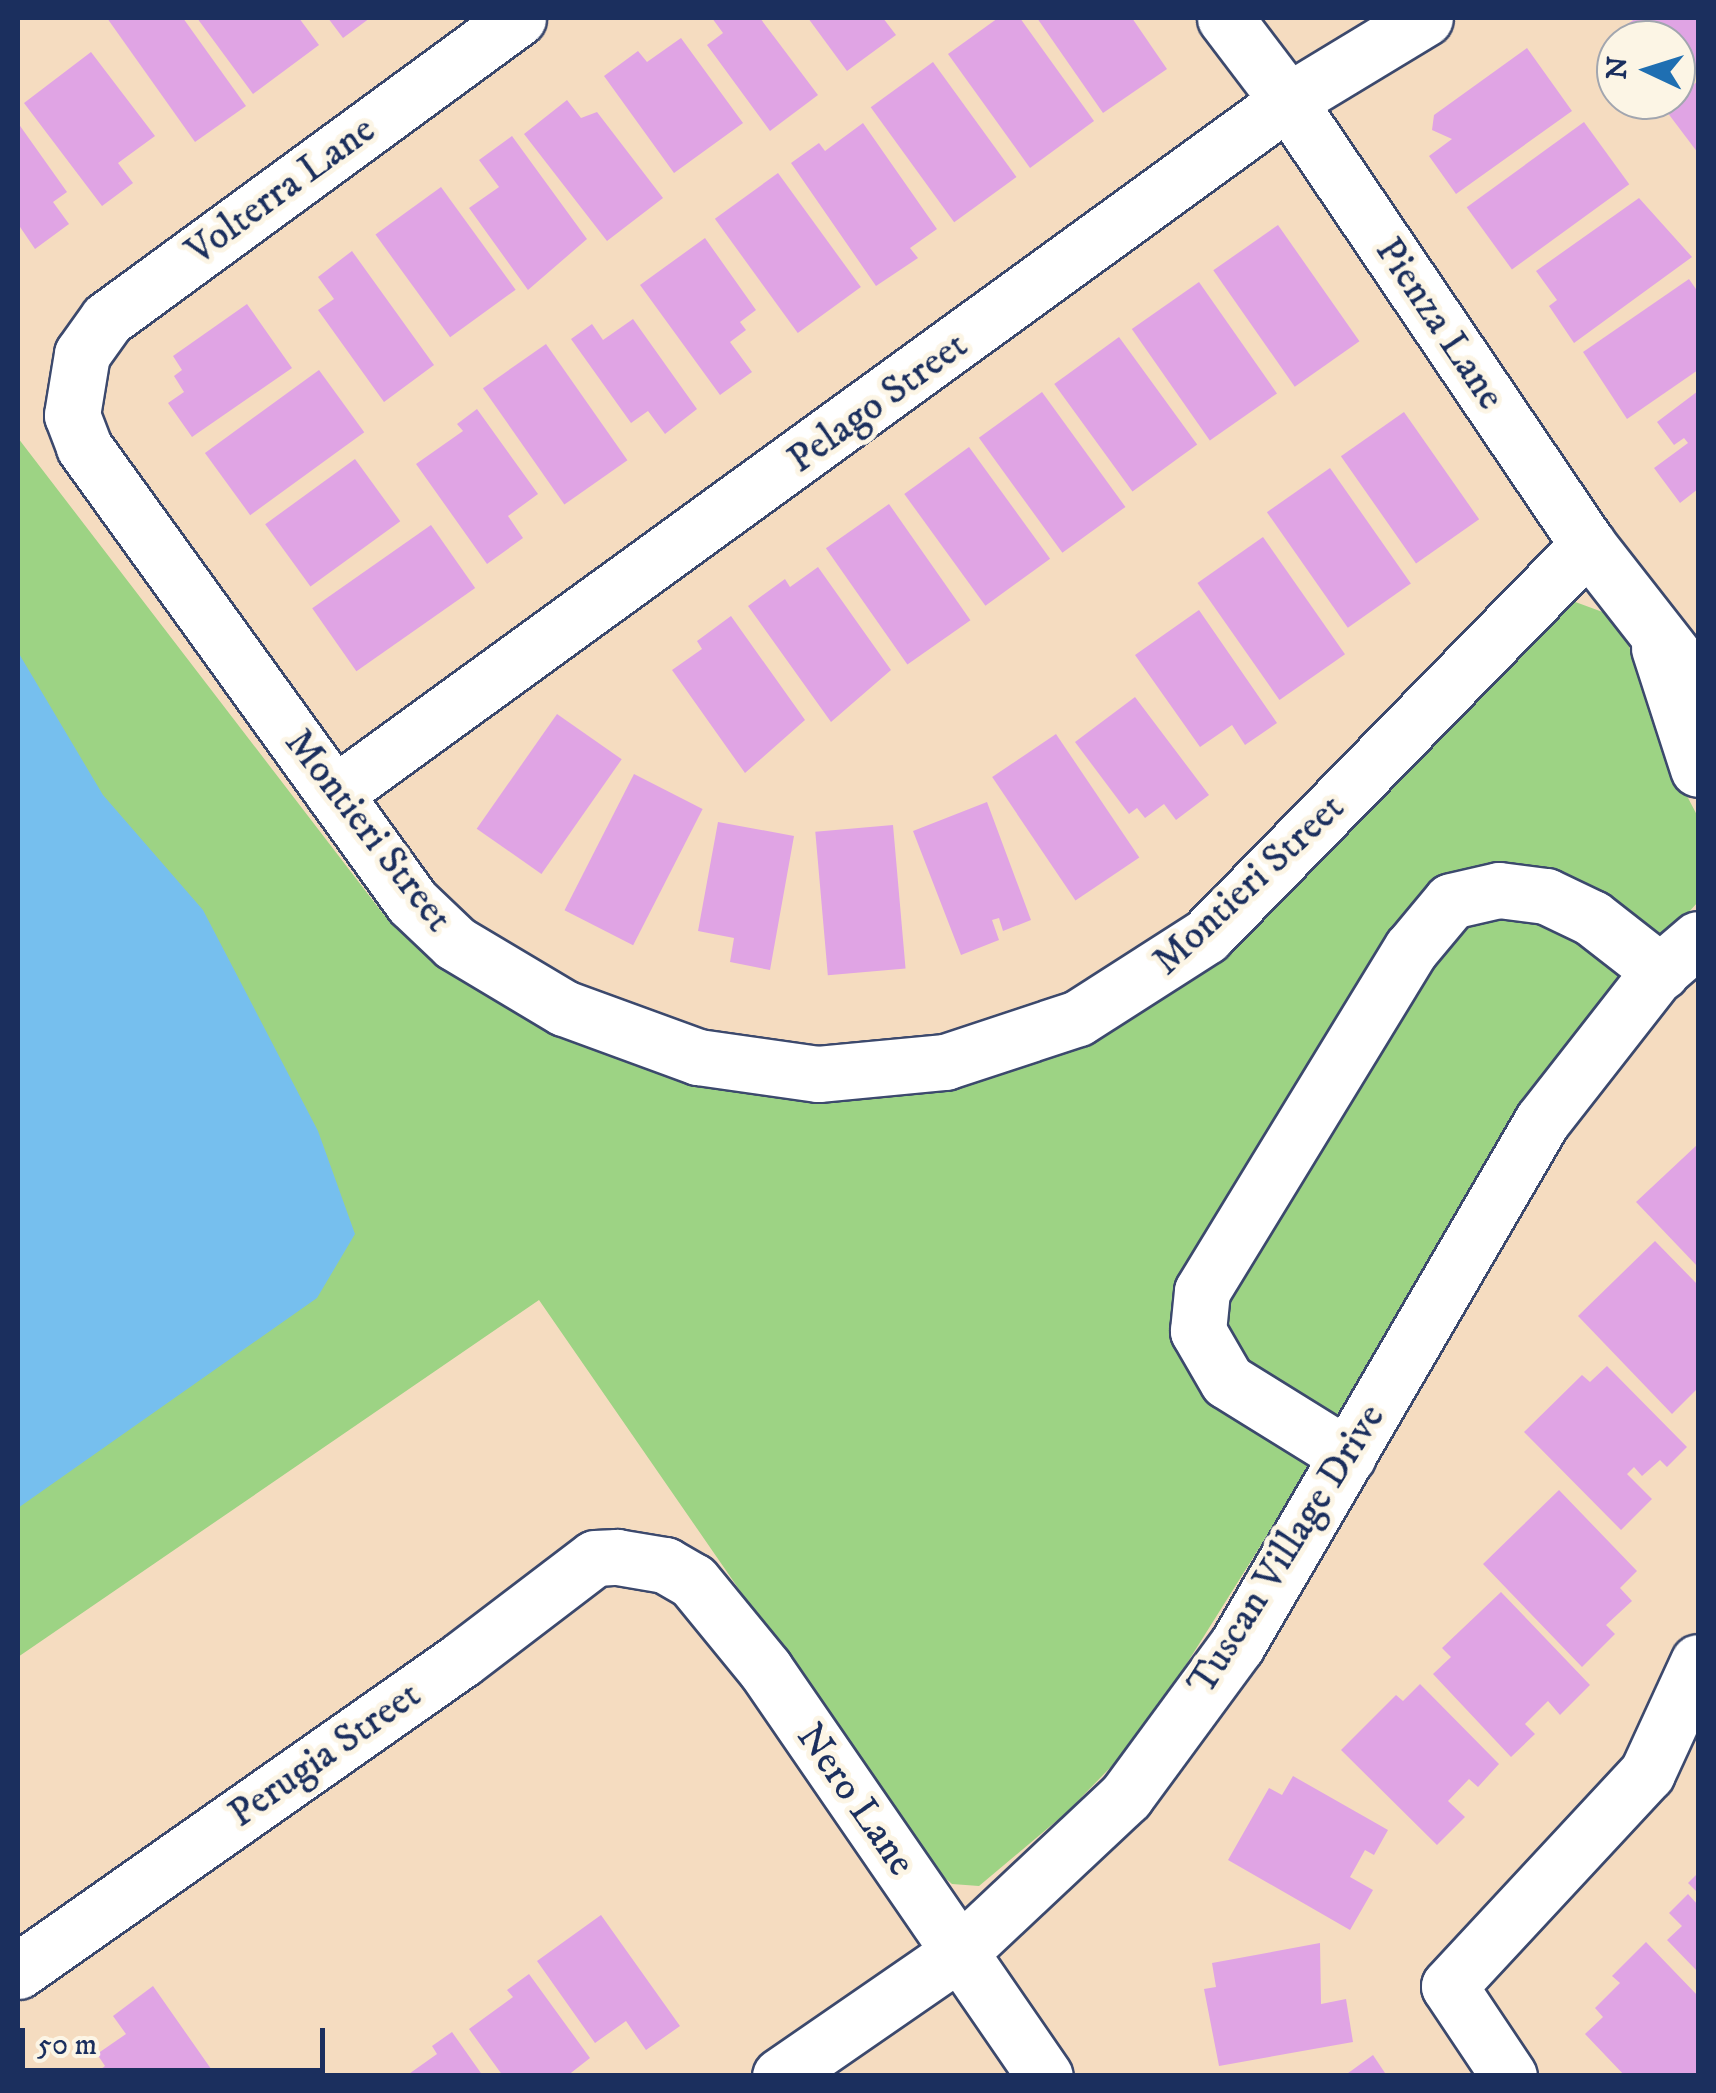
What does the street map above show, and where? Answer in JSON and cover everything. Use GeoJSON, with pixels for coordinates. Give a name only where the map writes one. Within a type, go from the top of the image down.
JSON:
{"type":"FeatureCollection","features":[{"type":"Feature","properties":{"kind":"street","name":"Volterra Lane"},"geometry":{"type":"LineString","coordinates":[[72,386],[82,354],[107,320],[518,18]]}},
{"type":"Feature","properties":{"kind":"street","name":"Pienza Lane"},"geometry":{"type":"LineString","coordinates":[[1225,18],[1288,101],[1588,544],[1698,686]]}},
{"type":"Feature","properties":{"kind":"street","name":"Pelago Street"},"geometry":{"type":"LineString","coordinates":[[334,794],[1288,101],[1425,18]]}},
{"type":"Feature","properties":{"kind":"street","name":"Montieri Street"},"geometry":{"type":"LineString","coordinates":[[72,386],[72,415],[84,447],[412,902],[456,943],[564,1008],[698,1057],[762,1069],[818,1074],[945,1062],[1078,1018],[1206,936],[1588,544]]}},
{"type":"Feature","properties":{"kind":"street","name":"Pienza Lane"},"geometry":{"type":"LineString","coordinates":[[1654,630],[1698,769]]}},
{"type":"Feature","properties":{"kind":"street"},"geometry":{"type":"LineString","coordinates":[[1348,1456],[1227,1381],[1198,1331],[1202,1291],[1412,949],[1451,901],[1499,890],[1546,896],[1680,955]]}},
{"type":"Feature","properties":{"kind":"street","name":"Tuscan Village Drive"},"geometry":{"type":"LineString","coordinates":[[780,2076],[960,1952],[1126,1796],[1237,1645],[1542,1120],[1680,955]]}},
{"type":"Feature","properties":{"kind":"street","name":"Perugia Street"},"geometry":{"type":"LineString","coordinates":[[18,1971],[461,1660],[595,1558],[636,1559]]}},
{"type":"Feature","properties":{"kind":"street","name":"Nero Lane"},"geometry":{"type":"LineString","coordinates":[[636,1559],[693,1580],[764,1669],[1045,2076]]}},
{"type":"Feature","properties":{"kind":"street"},"geometry":{"type":"LineString","coordinates":[[1509,2076],[1449,1986],[1647,1773],[1698,1662]]}},
{"type":"Feature","properties":{"kind":"green space"},"geometry":{"type":"Polygon","coordinates":[[[18,438],[384,915],[511,1004],[604,1051],[1065,1042],[1570,600],[1608,614],[1623,628],[1663,750],[1698,817],[1698,902],[1592,1017],[1142,1735],[1067,1812],[979,1886],[952,1884],[929,1864],[539,1300],[18,1657],[18,438]]]}},
{"type":"Feature","properties":{"kind":"water"},"geometry":{"type":"Polygon","coordinates":[[[18,652],[103,795],[203,910],[318,1131],[355,1234],[317,1298],[18,1508],[18,652]]]}},
{"type":"Feature","properties":{"kind":"building"},"geometry":{"type":"Polygon","coordinates":[[[107,18],[183,18],[246,106],[195,142],[107,18]]]}},
{"type":"Feature","properties":{"kind":"building"},"geometry":{"type":"Polygon","coordinates":[[[197,18],[299,18],[319,45],[253,94],[197,18]]]}},
{"type":"Feature","properties":{"kind":"building"},"geometry":{"type":"Polygon","coordinates":[[[328,18],[370,18],[343,38],[328,18]]]}},
{"type":"Feature","properties":{"kind":"building"},"geometry":{"type":"Polygon","coordinates":[[[712,18],[760,18],[818,95],[770,131],[707,45],[723,33],[712,18]]]}},
{"type":"Feature","properties":{"kind":"building"},"geometry":{"type":"Polygon","coordinates":[[[808,18],[883,18],[896,35],[847,71],[808,18]]]}},
{"type":"Feature","properties":{"kind":"building"},"geometry":{"type":"Polygon","coordinates":[[[998,18],[1020,18],[1094,121],[1030,168],[948,54],[998,18]]]}},
{"type":"Feature","properties":{"kind":"building"},"geometry":{"type":"Polygon","coordinates":[[[1037,18],[1132,18],[1167,69],[1103,113],[1037,18]]]}},
{"type":"Feature","properties":{"kind":"building"},"geometry":{"type":"Polygon","coordinates":[[[1698,18],[1698,67],[1696,20],[1633,20],[1698,18]]]}},
{"type":"Feature","properties":{"kind":"building"},"geometry":{"type":"Polygon","coordinates":[[[681,38],[743,123],[674,173],[604,76],[638,51],[647,62],[681,38]]]}},
{"type":"Feature","properties":{"kind":"building"},"geometry":{"type":"Polygon","coordinates":[[[1527,48],[1572,111],[1456,194],[1429,156],[1452,139],[1432,130],[1434,115],[1527,48]]]}},
{"type":"Feature","properties":{"kind":"building"},"geometry":{"type":"Polygon","coordinates":[[[91,52],[155,136],[118,163],[133,183],[102,206],[24,103],[91,52]]]}},
{"type":"Feature","properties":{"kind":"building"},"geometry":{"type":"Polygon","coordinates":[[[933,62],[1016,177],[954,222],[871,107],[933,62]]]}},
{"type":"Feature","properties":{"kind":"building"},"geometry":{"type":"Polygon","coordinates":[[[1696,83],[1698,153],[1673,120],[1696,120],[1696,83]]]}},
{"type":"Feature","properties":{"kind":"building"},"geometry":{"type":"Polygon","coordinates":[[[567,100],[581,118],[597,112],[663,198],[607,241],[524,134],[567,100]]]}},
{"type":"Feature","properties":{"kind":"building"},"geometry":{"type":"Polygon","coordinates":[[[1584,122],[1629,184],[1512,270],[1467,207],[1584,122]]]}},
{"type":"Feature","properties":{"kind":"building"},"geometry":{"type":"Polygon","coordinates":[[[18,123],[67,192],[53,202],[69,224],[35,249],[18,224],[18,123]]]}},
{"type":"Feature","properties":{"kind":"building"},"geometry":{"type":"Polygon","coordinates":[[[863,123],[937,229],[910,248],[918,258],[876,286],[791,163],[819,143],[825,151],[863,123]]]}},
{"type":"Feature","properties":{"kind":"building"},"geometry":{"type":"Polygon","coordinates":[[[512,136],[587,239],[528,290],[469,208],[499,187],[479,160],[512,136]]]}},
{"type":"Feature","properties":{"kind":"building"},"geometry":{"type":"Polygon","coordinates":[[[778,173],[861,287],[798,333],[715,219],[778,173]]]}},
{"type":"Feature","properties":{"kind":"building"},"geometry":{"type":"Polygon","coordinates":[[[441,187],[516,290],[450,337],[375,235],[441,187]]]}},
{"type":"Feature","properties":{"kind":"building"},"geometry":{"type":"Polygon","coordinates":[[[1639,198],[1692,257],[1574,343],[1549,306],[1557,300],[1536,271],[1639,198]]]}},
{"type":"Feature","properties":{"kind":"building"},"geometry":{"type":"Polygon","coordinates":[[[1278,225],[1359,341],[1295,387],[1213,270],[1278,225]]]}},
{"type":"Feature","properties":{"kind":"building"},"geometry":{"type":"Polygon","coordinates":[[[705,238],[756,310],[740,322],[746,330],[730,342],[752,372],[720,395],[640,285],[705,238]]]}},
{"type":"Feature","properties":{"kind":"building"},"geometry":{"type":"Polygon","coordinates":[[[352,251],[434,365],[384,402],[318,310],[334,299],[318,277],[352,251]]]}},
{"type":"Feature","properties":{"kind":"building"},"geometry":{"type":"Polygon","coordinates":[[[1689,279],[1698,292],[1698,370],[1627,419],[1583,352],[1689,279]]]}},
{"type":"Feature","properties":{"kind":"building"},"geometry":{"type":"Polygon","coordinates":[[[1199,282],[1277,393],[1210,440],[1132,329],[1199,282]]]}},
{"type":"Feature","properties":{"kind":"building"},"geometry":{"type":"Polygon","coordinates":[[[247,304],[292,368],[192,437],[168,403],[184,392],[174,376],[182,370],[173,356],[247,304]]]}},
{"type":"Feature","properties":{"kind":"building"},"geometry":{"type":"Polygon","coordinates":[[[633,319],[697,409],[665,434],[648,411],[631,423],[571,339],[592,324],[603,340],[633,319]]]}},
{"type":"Feature","properties":{"kind":"building"},"geometry":{"type":"Polygon","coordinates":[[[1119,337],[1197,445],[1132,492],[1054,384],[1119,337]]]}},
{"type":"Feature","properties":{"kind":"building"},"geometry":{"type":"Polygon","coordinates":[[[546,344],[627,460],[564,504],[483,388],[546,344]]]}},
{"type":"Feature","properties":{"kind":"building"},"geometry":{"type":"Polygon","coordinates":[[[319,370],[364,432],[250,515],[205,453],[319,370]]]}},
{"type":"Feature","properties":{"kind":"building"},"geometry":{"type":"Polygon","coordinates":[[[1698,391],[1698,489],[1680,503],[1654,468],[1688,443],[1684,438],[1674,445],[1657,422],[1698,391]]]}},
{"type":"Feature","properties":{"kind":"building"},"geometry":{"type":"Polygon","coordinates":[[[1042,392],[1125,507],[1062,553],[979,438],[1042,392]]]}},
{"type":"Feature","properties":{"kind":"building"},"geometry":{"type":"Polygon","coordinates":[[[477,409],[538,494],[508,516],[523,538],[487,564],[416,464],[463,431],[457,424],[477,409]]]}},
{"type":"Feature","properties":{"kind":"building"},"geometry":{"type":"Polygon","coordinates":[[[1404,412],[1479,519],[1416,563],[1341,456],[1404,412]]]}},
{"type":"Feature","properties":{"kind":"building"},"geometry":{"type":"Polygon","coordinates":[[[969,447],[1050,559],[985,606],[904,494],[969,447]]]}},
{"type":"Feature","properties":{"kind":"building"},"geometry":{"type":"Polygon","coordinates":[[[355,459],[400,521],[310,587],[265,524],[355,459]]]}},
{"type":"Feature","properties":{"kind":"building"},"geometry":{"type":"Polygon","coordinates":[[[1330,468],[1411,584],[1348,628],[1267,512],[1330,468]]]}},
{"type":"Feature","properties":{"kind":"building"},"geometry":{"type":"Polygon","coordinates":[[[889,504],[970,620],[907,664],[826,548],[889,504]]]}},
{"type":"Feature","properties":{"kind":"building"},"geometry":{"type":"Polygon","coordinates":[[[431,525],[475,588],[356,671],[312,608],[431,525]]]}},
{"type":"Feature","properties":{"kind":"building"},"geometry":{"type":"Polygon","coordinates":[[[1263,537],[1345,654],[1279,700],[1197,583],[1263,537]]]}},
{"type":"Feature","properties":{"kind":"building"},"geometry":{"type":"Polygon","coordinates":[[[818,567],[891,670],[831,722],[748,606],[785,579],[790,587],[818,567]]]}},
{"type":"Feature","properties":{"kind":"building"},"geometry":{"type":"Polygon","coordinates":[[[1199,610],[1277,723],[1245,745],[1232,725],[1200,747],[1135,655],[1199,610]]]}},
{"type":"Feature","properties":{"kind":"building"},"geometry":{"type":"Polygon","coordinates":[[[731,616],[805,720],[745,773],[672,670],[702,649],[697,641],[731,616]]]}},
{"type":"Feature","properties":{"kind":"building"},"geometry":{"type":"Polygon","coordinates":[[[1135,697],[1209,795],[1176,820],[1164,804],[1145,818],[1137,808],[1129,814],[1075,742],[1135,697]]]}},
{"type":"Feature","properties":{"kind":"building"},"geometry":{"type":"Polygon","coordinates":[[[557,714],[622,759],[541,874],[477,829],[557,714]]]}},
{"type":"Feature","properties":{"kind":"building"},"geometry":{"type":"Polygon","coordinates":[[[1056,734],[1139,858],[1075,901],[992,777],[1056,734]]]}},
{"type":"Feature","properties":{"kind":"building"},"geometry":{"type":"Polygon","coordinates":[[[634,774],[703,809],[633,945],[565,910],[634,774]]]}},
{"type":"Feature","properties":{"kind":"building"},"geometry":{"type":"Polygon","coordinates":[[[987,802],[1031,920],[1003,931],[999,918],[992,920],[999,940],[961,955],[913,831],[987,802]]]}},
{"type":"Feature","properties":{"kind":"building"},"geometry":{"type":"Polygon","coordinates":[[[718,822],[794,836],[770,970],[730,962],[734,938],[698,931],[718,822]]]}},
{"type":"Feature","properties":{"kind":"building"},"geometry":{"type":"Polygon","coordinates":[[[893,825],[906,968],[828,975],[815,832],[893,825]]]}},
{"type":"Feature","properties":{"kind":"building"},"geometry":{"type":"Polygon","coordinates":[[[1698,1144],[1698,1267],[1636,1202],[1698,1144]]]}},
{"type":"Feature","properties":{"kind":"building"},"geometry":{"type":"Polygon","coordinates":[[[1655,1241],[1698,1285],[1698,1388],[1672,1414],[1578,1316],[1655,1241]]]}},
{"type":"Feature","properties":{"kind":"building"},"geometry":{"type":"Polygon","coordinates":[[[1607,1366],[1687,1447],[1667,1467],[1660,1460],[1642,1476],[1634,1467],[1627,1474],[1652,1499],[1621,1530],[1524,1432],[1582,1375],[1590,1382],[1607,1366]]]}},
{"type":"Feature","properties":{"kind":"building"},"geometry":{"type":"Polygon","coordinates":[[[1559,1490],[1637,1571],[1620,1588],[1632,1601],[1606,1625],[1615,1634],[1582,1667],[1483,1564],[1559,1490]]]}},
{"type":"Feature","properties":{"kind":"building"},"geometry":{"type":"Polygon","coordinates":[[[1501,1592],[1590,1685],[1560,1715],[1548,1701],[1525,1724],[1535,1734],[1511,1757],[1433,1674],[1451,1657],[1442,1648],[1501,1592]]]}},
{"type":"Feature","properties":{"kind":"building"},"geometry":{"type":"Polygon","coordinates":[[[1420,1684],[1499,1764],[1478,1787],[1469,1779],[1448,1801],[1465,1817],[1437,1845],[1341,1750],[1396,1695],[1403,1701],[1420,1684]]]}},
{"type":"Feature","properties":{"kind":"building"},"geometry":{"type":"Polygon","coordinates":[[[1293,1776],[1388,1830],[1374,1855],[1365,1850],[1350,1877],[1373,1890],[1350,1930],[1228,1860],[1269,1788],[1282,1795],[1293,1776]]]}},
{"type":"Feature","properties":{"kind":"building"},"geometry":{"type":"Polygon","coordinates":[[[1698,1873],[1698,1893],[1688,1883],[1698,1873]]]}},
{"type":"Feature","properties":{"kind":"building"},"geometry":{"type":"Polygon","coordinates":[[[1688,1894],[1698,1905],[1698,1972],[1667,1940],[1682,1926],[1669,1913],[1688,1894]]]}},
{"type":"Feature","properties":{"kind":"building"},"geometry":{"type":"Polygon","coordinates":[[[601,1915],[680,2026],[646,2050],[626,2021],[595,2043],[537,1961],[601,1915]]]}},
{"type":"Feature","properties":{"kind":"building"},"geometry":{"type":"Polygon","coordinates":[[[1646,1942],[1698,1996],[1698,2076],[1625,2076],[1585,2034],[1603,2017],[1595,2008],[1620,1983],[1612,1976],[1646,1942]]]}},
{"type":"Feature","properties":{"kind":"building"},"geometry":{"type":"Polygon","coordinates":[[[1320,1943],[1321,2004],[1346,1999],[1353,2042],[1219,2066],[1204,1989],[1216,1987],[1212,1963],[1320,1943]]]}},
{"type":"Feature","properties":{"kind":"building"},"geometry":{"type":"Polygon","coordinates":[[[529,1974],[590,2058],[567,2076],[503,2076],[469,2029],[513,1997],[507,1990],[529,1974]]]}},
{"type":"Feature","properties":{"kind":"building"},"geometry":{"type":"Polygon","coordinates":[[[153,1986],[216,2076],[92,2076],[105,2066],[97,2054],[126,2034],[113,2016],[153,1986]]]}},
{"type":"Feature","properties":{"kind":"building"},"geometry":{"type":"Polygon","coordinates":[[[452,2032],[483,2076],[406,2076],[437,2054],[432,2046],[452,2032]]]}},
{"type":"Feature","properties":{"kind":"building"},"geometry":{"type":"Polygon","coordinates":[[[1373,2055],[1387,2076],[1344,2076],[1373,2055]]]}}]}
